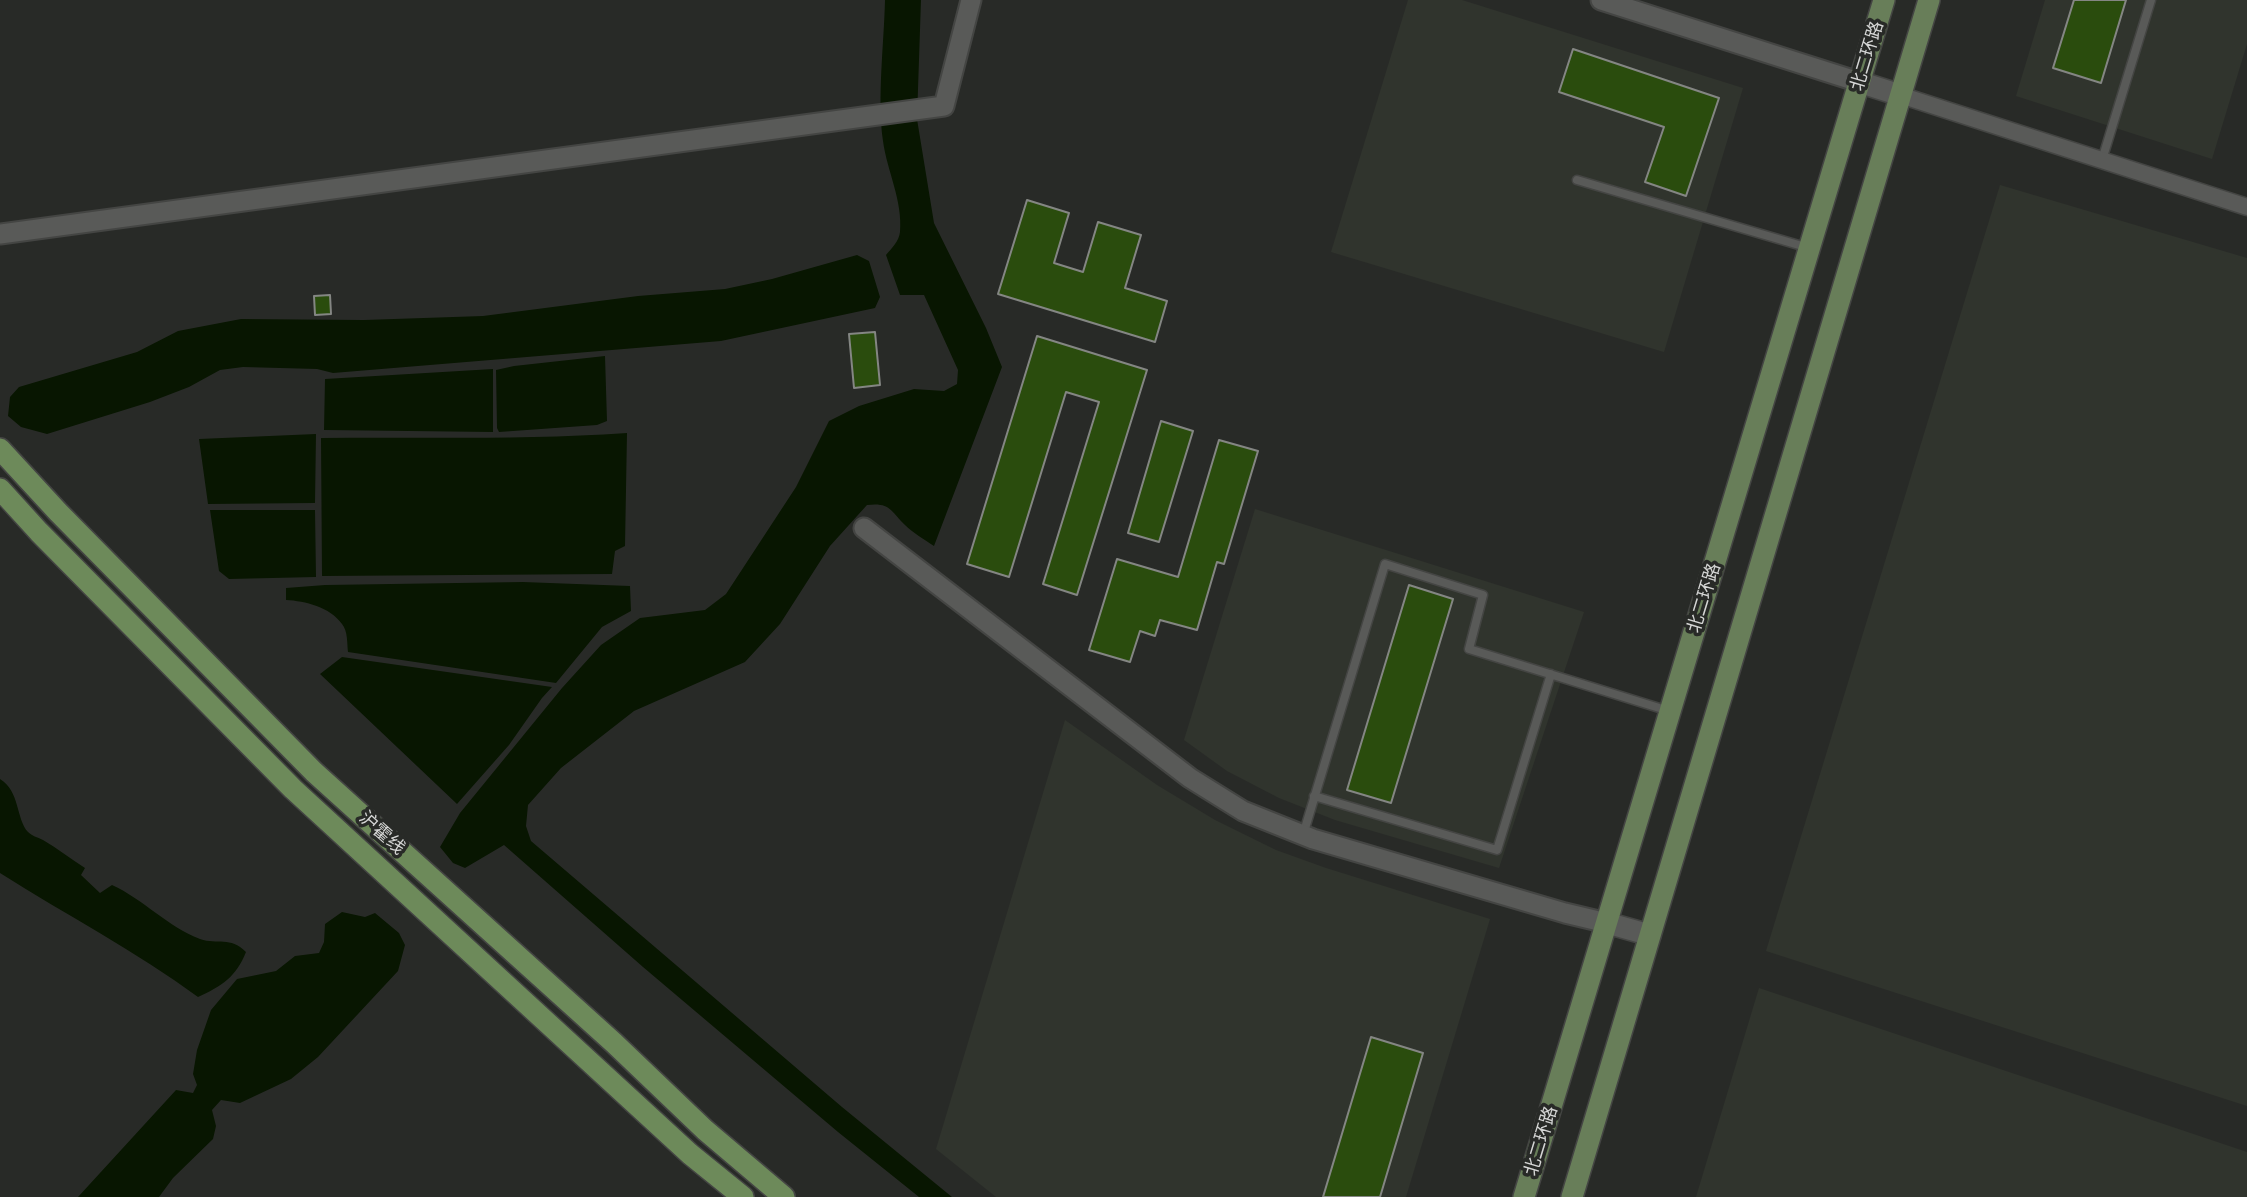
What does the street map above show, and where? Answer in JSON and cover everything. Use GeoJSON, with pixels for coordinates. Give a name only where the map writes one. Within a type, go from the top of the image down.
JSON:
{"type":"FeatureCollection","features":[{"type":"Feature","properties":{"kind":"highway","name":"沪霍线"},"geometry":{"type":"LineString","coordinates":[[0,449],[58,512],[314,772],[614,1043],[705,1130],[784,1197]]}},
{"type":"Feature","properties":{"kind":"highway","name":"沪霍线"},"geometry":{"type":"LineString","coordinates":[[0,489],[39,532],[293,789],[690,1154],[743,1197]]}},
{"type":"Feature","properties":{"kind":"main road","name":"北二环路"},"geometry":{"type":"LineString","coordinates":[[1524,1197],[1884,0]]}},
{"type":"Feature","properties":{"kind":"main road"},"geometry":{"type":"LineString","coordinates":[[1572,1197],[1929,0]]}},
{"type":"Feature","properties":{"kind":"main road"},"geometry":{"type":"LineString","coordinates":[[1860,82],[1900,94]]}},
{"type":"Feature","properties":{"kind":"main road"},"geometry":{"type":"LineString","coordinates":[[1607,923],[1650,934]]}},
{"type":"Feature","properties":{"kind":"street"},"geometry":{"type":"LineString","coordinates":[[0,234],[944,106],[971,0]]}},
{"type":"Feature","properties":{"kind":"street"},"geometry":{"type":"LineString","coordinates":[[1601,0],[1860,82]]}},
{"type":"Feature","properties":{"kind":"street"},"geometry":{"type":"LineString","coordinates":[[1900,94],[2247,207]]}},
{"type":"Feature","properties":{"kind":"street"},"geometry":{"type":"LineString","coordinates":[[864,528],[1190,778],[1243,811],[1303,835],[1607,923]]}},
{"type":"Feature","properties":{"kind":"lane"},"geometry":{"type":"LineString","coordinates":[[2102,160],[2151,0]]}},
{"type":"Feature","properties":{"kind":"lane"},"geometry":{"type":"LineString","coordinates":[[1577,180],[1809,248]]}},
{"type":"Feature","properties":{"kind":"lane"},"geometry":{"type":"LineString","coordinates":[[1303,835],[1385,564],[1483,595],[1469,649],[1670,712]]}},
{"type":"Feature","properties":{"kind":"lane"},"geometry":{"type":"LineString","coordinates":[[1314,796],[1497,850],[1551,674]]}},
{"type":"Feature","properties":{"kind":"shaded area"},"geometry":{"type":"Polygon","coordinates":[[[885,0],[921,0],[917,119],[934,223],[986,328],[1002,367],[934,546],[908,528],[885,506],[867,505],[830,546],[780,624],[745,662],[634,711],[561,768],[528,805],[526,826],[531,841],[842,1107],[952,1197],[919,1197],[643,967],[504,845],[465,868],[453,863],[440,847],[460,813],[562,688],[601,645],[640,618],[705,610],[726,594],[796,487],[829,421],[859,406],[914,389],[944,391],[957,384],[958,370],[924,295],[900,295],[886,255],[898,238],[900,220],[881,124],[885,0]]]}},
{"type":"Feature","properties":{"kind":"shaded area"},"geometry":{"type":"Polygon","coordinates":[[[1408,0],[1462,0],[1743,88],[1664,352],[1331,252],[1408,0]]]}},
{"type":"Feature","properties":{"kind":"shaded area"},"geometry":{"type":"Polygon","coordinates":[[[2045,0],[2247,0],[2247,44],[2212,159],[2016,96],[2045,0]]]}},
{"type":"Feature","properties":{"kind":"shaded area"},"geometry":{"type":"Polygon","coordinates":[[[2000,185],[2247,258],[2247,1106],[1766,951],[2000,185]]]}},
{"type":"Feature","properties":{"kind":"shaded area"},"geometry":{"type":"Polygon","coordinates":[[[857,255],[869,261],[880,297],[875,308],[721,341],[333,373],[317,369],[243,367],[220,370],[189,387],[150,402],[47,434],[21,427],[8,416],[10,397],[19,387],[137,352],[178,331],[241,319],[364,320],[483,316],[638,296],[725,289],[857,255]]]}},
{"type":"Feature","properties":{"kind":"shaded area"},"geometry":{"type":"Polygon","coordinates":[[[605,356],[607,421],[597,425],[499,432],[496,370],[605,356]]]}},
{"type":"Feature","properties":{"kind":"shaded area"},"geometry":{"type":"Polygon","coordinates":[[[493,369],[493,432],[324,430],[325,379],[493,369]]]}},
{"type":"Feature","properties":{"kind":"shaded area"},"geometry":{"type":"Polygon","coordinates":[[[627,433],[625,546],[615,551],[612,574],[322,576],[321,438],[513,437],[627,433]]]}},
{"type":"Feature","properties":{"kind":"shaded area"},"geometry":{"type":"Polygon","coordinates":[[[316,434],[315,503],[208,504],[199,439],[316,434]]]}},
{"type":"Feature","properties":{"kind":"shaded area"},"geometry":{"type":"Polygon","coordinates":[[[1255,509],[1584,612],[1499,868],[1335,820],[1279,798],[1227,771],[1184,740],[1255,509]]]}},
{"type":"Feature","properties":{"kind":"shaded area"},"geometry":{"type":"Polygon","coordinates":[[[210,510],[315,510],[316,577],[229,579],[219,571],[210,510]]]}},
{"type":"Feature","properties":{"kind":"shaded area"},"geometry":{"type":"Polygon","coordinates":[[[523,582],[630,586],[631,611],[602,627],[556,683],[348,652],[345,630],[337,618],[317,606],[286,600],[286,588],[325,585],[523,582]]]}},
{"type":"Feature","properties":{"kind":"shaded area"},"geometry":{"type":"Polygon","coordinates":[[[342,657],[552,687],[509,745],[457,804],[320,674],[342,657]]]}},
{"type":"Feature","properties":{"kind":"shaded area"},"geometry":{"type":"Polygon","coordinates":[[[1065,720],[1157,785],[1215,820],[1276,850],[1490,919],[1406,1197],[996,1197],[936,1149],[1065,720]]]}},
{"type":"Feature","properties":{"kind":"shaded area"},"geometry":{"type":"Polygon","coordinates":[[[0,779],[11,791],[28,832],[85,868],[81,875],[100,893],[112,885],[188,934],[206,941],[229,942],[246,952],[233,974],[221,985],[198,997],[126,949],[0,873],[0,779]]]}},
{"type":"Feature","properties":{"kind":"shaded area"},"geometry":{"type":"Polygon","coordinates":[[[342,912],[365,917],[375,913],[399,933],[405,945],[398,971],[318,1057],[291,1079],[240,1103],[221,1100],[212,1110],[216,1126],[213,1139],[173,1178],[159,1197],[78,1197],[176,1090],[193,1093],[197,1085],[193,1074],[197,1050],[211,1010],[237,979],[276,971],[295,956],[319,953],[324,942],[325,924],[342,912]]]}},
{"type":"Feature","properties":{"kind":"shaded area"},"geometry":{"type":"Polygon","coordinates":[[[1759,988],[2247,1152],[2247,1197],[1696,1197],[1759,988]]]}},
{"type":"Feature","properties":{"kind":"building"},"geometry":{"type":"Polygon","coordinates":[[[2074,0],[2126,0],[2101,83],[2053,68],[2074,0]]]}},
{"type":"Feature","properties":{"kind":"building"},"geometry":{"type":"Polygon","coordinates":[[[1573,49],[1719,98],[1686,196],[1645,182],[1664,127],[1559,92],[1573,49]]]}},
{"type":"Feature","properties":{"kind":"building"},"geometry":{"type":"Polygon","coordinates":[[[1027,200],[1069,213],[1054,263],[1083,272],[1098,222],[1141,235],[1125,288],[1167,301],[1155,342],[998,294],[1027,200]]]}},
{"type":"Feature","properties":{"kind":"building"},"geometry":{"type":"Polygon","coordinates":[[[330,295],[331,314],[315,315],[314,296],[330,295]]]}},
{"type":"Feature","properties":{"kind":"building"},"geometry":{"type":"Polygon","coordinates":[[[875,332],[880,385],[854,388],[849,334],[875,332]]]}},
{"type":"Feature","properties":{"kind":"building"},"geometry":{"type":"Polygon","coordinates":[[[1037,336],[1147,370],[1077,595],[1043,584],[1099,402],[1066,392],[1009,577],[967,564],[1037,336]]]}},
{"type":"Feature","properties":{"kind":"building"},"geometry":{"type":"Polygon","coordinates":[[[1161,421],[1193,431],[1159,542],[1128,533],[1161,421]]]}},
{"type":"Feature","properties":{"kind":"building"},"geometry":{"type":"Polygon","coordinates":[[[1219,440],[1258,451],[1224,564],[1217,562],[1197,630],[1160,620],[1155,636],[1140,631],[1130,662],[1089,650],[1117,559],[1178,577],[1219,440]]]}},
{"type":"Feature","properties":{"kind":"building"},"geometry":{"type":"Polygon","coordinates":[[[1409,585],[1453,599],[1391,803],[1347,790],[1409,585]]]}},
{"type":"Feature","properties":{"kind":"building"},"geometry":{"type":"Polygon","coordinates":[[[1371,1037],[1423,1053],[1380,1197],[1323,1197],[1371,1037]]]}}]}
